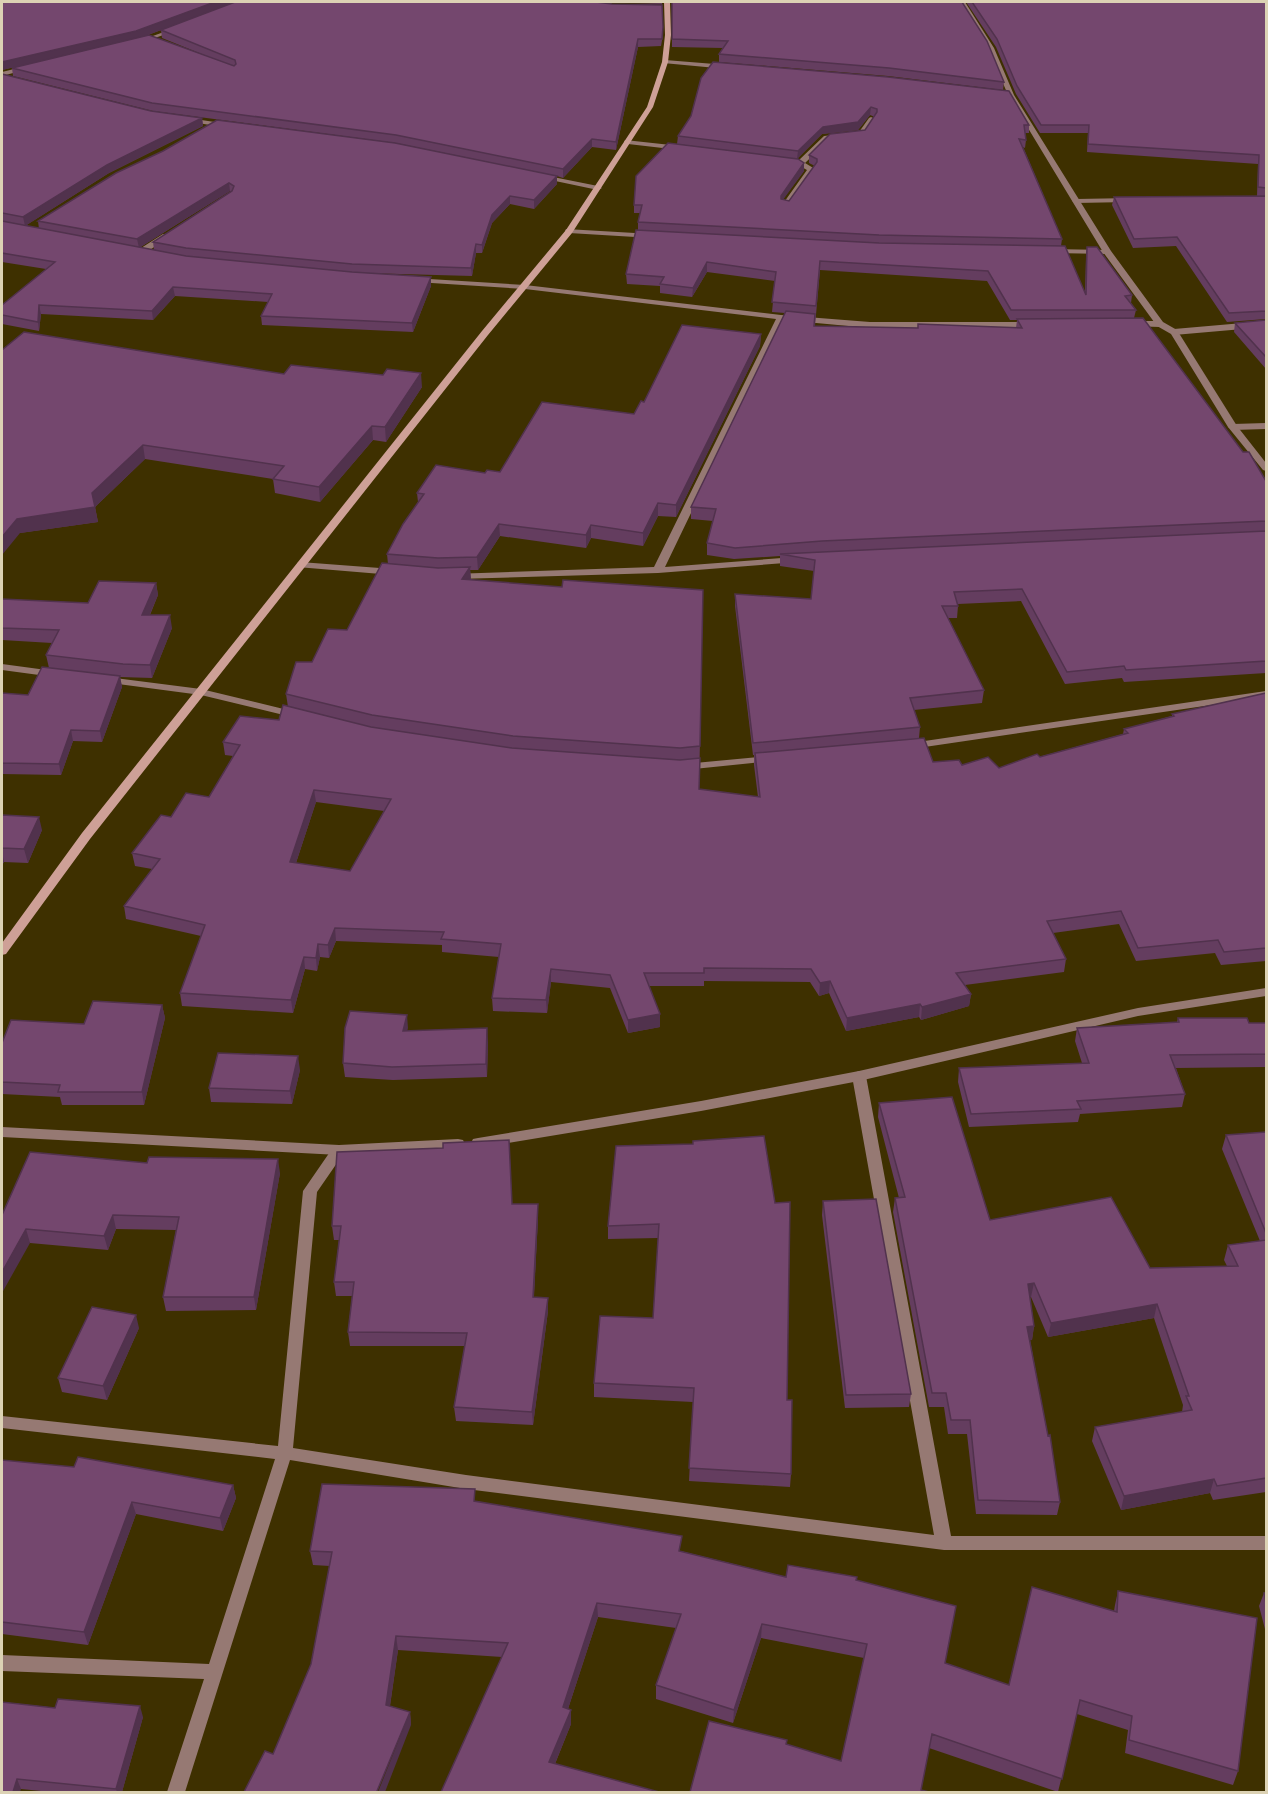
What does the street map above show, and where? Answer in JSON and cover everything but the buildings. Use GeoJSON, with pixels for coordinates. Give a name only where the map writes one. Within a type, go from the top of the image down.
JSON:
{"type":"FeatureCollection","features":[{"type":"Feature","properties":{"kind":"main road"},"geometry":{"type":"LineString","coordinates":[[2,951],[86,836],[485,333],[569,231],[650,107],[665,62],[668,35],[667,5]]}},
{"type":"Feature","properties":{"kind":"street"},"geometry":{"type":"LineString","coordinates":[[962,2],[991,48],[1011,95],[1107,252],[1160,324],[1174,332],[1233,427],[1266,468]]}},
{"type":"Feature","properties":{"kind":"street"},"geometry":{"type":"LineString","coordinates":[[656,8],[667,5]]}},
{"type":"Feature","properties":{"kind":"street"},"geometry":{"type":"LineString","coordinates":[[128,44],[182,27]]}},
{"type":"Feature","properties":{"kind":"street"},"geometry":{"type":"LineString","coordinates":[[150,38],[158,42]]}},
{"type":"Feature","properties":{"kind":"street"},"geometry":{"type":"LineString","coordinates":[[665,62],[736,68]]}},
{"type":"Feature","properties":{"kind":"street"},"geometry":{"type":"LineString","coordinates":[[2,75],[36,66]]}},
{"type":"Feature","properties":{"kind":"street"},"geometry":{"type":"LineString","coordinates":[[2,75],[11,80]]}},
{"type":"Feature","properties":{"kind":"street"},"geometry":{"type":"LineString","coordinates":[[1000,94],[1011,95]]}},
{"type":"Feature","properties":{"kind":"street"},"geometry":{"type":"LineString","coordinates":[[174,118],[237,127]]}},
{"type":"Feature","properties":{"kind":"street"},"geometry":{"type":"LineString","coordinates":[[800,163],[816,145],[827,138],[861,134],[871,119]]}},
{"type":"Feature","properties":{"kind":"street"},"geometry":{"type":"LineString","coordinates":[[206,130],[216,124]]}},
{"type":"Feature","properties":{"kind":"street"},"geometry":{"type":"LineString","coordinates":[[628,142],[685,149]]}},
{"type":"Feature","properties":{"kind":"street"},"geometry":{"type":"LineString","coordinates":[[777,160],[800,163],[811,170],[786,205]]}},
{"type":"Feature","properties":{"kind":"street"},"geometry":{"type":"LineString","coordinates":[[531,174],[598,188]]}},
{"type":"Feature","properties":{"kind":"street"},"geometry":{"type":"LineString","coordinates":[[1076,201],[1135,200]]}},
{"type":"Feature","properties":{"kind":"street"},"geometry":{"type":"LineString","coordinates":[[569,231],[664,236]]}},
{"type":"Feature","properties":{"kind":"street"},"geometry":{"type":"LineString","coordinates":[[141,252],[171,233]]}},
{"type":"Feature","properties":{"kind":"street"},"geometry":{"type":"LineString","coordinates":[[130,250],[153,254]]}},
{"type":"Feature","properties":{"kind":"street"},"geometry":{"type":"LineString","coordinates":[[1039,250],[1107,252]]}},
{"type":"Feature","properties":{"kind":"street"},"geometry":{"type":"LineString","coordinates":[[411,280],[525,287],[870,325],[1041,325]]}},
{"type":"Feature","properties":{"kind":"street"},"geometry":{"type":"LineString","coordinates":[[658,570],[781,317]]}},
{"type":"Feature","properties":{"kind":"street"},"geometry":{"type":"LineString","coordinates":[[1124,324],[1160,324]]}},
{"type":"Feature","properties":{"kind":"street"},"geometry":{"type":"LineString","coordinates":[[1174,332],[1266,324]]}},
{"type":"Feature","properties":{"kind":"street"},"geometry":{"type":"LineString","coordinates":[[1233,427],[1266,426]]}},
{"type":"Feature","properties":{"kind":"street"},"geometry":{"type":"LineString","coordinates":[[439,576],[658,570],[809,559]]}},
{"type":"Feature","properties":{"kind":"street"},"geometry":{"type":"LineString","coordinates":[[300,565],[404,573]]}},
{"type":"Feature","properties":{"kind":"street"},"geometry":{"type":"LineString","coordinates":[[2,667],[60,674]]}},
{"type":"Feature","properties":{"kind":"street"},"geometry":{"type":"LineString","coordinates":[[95,679],[201,692],[304,717]]}},
{"type":"Feature","properties":{"kind":"street"},"geometry":{"type":"LineString","coordinates":[[898,747],[1266,694]]}},
{"type":"Feature","properties":{"kind":"street"},"geometry":{"type":"LineString","coordinates":[[668,766],[783,758]]}},
{"type":"Feature","properties":{"kind":"street"},"geometry":{"type":"LineString","coordinates":[[2,1132],[339,1150],[485,1142],[859,1076],[1138,1012],[1266,992]]}},
{"type":"Feature","properties":{"kind":"street"},"geometry":{"type":"LineString","coordinates":[[859,1076],[944,1543]]}},
{"type":"Feature","properties":{"kind":"street"},"geometry":{"type":"LineString","coordinates":[[176,1792],[285,1453],[310,1191],[339,1150]]}},
{"type":"Feature","properties":{"kind":"street"},"geometry":{"type":"LineString","coordinates":[[2,1422],[285,1453],[466,1482],[944,1543],[1266,1543]]}},
{"type":"Feature","properties":{"kind":"street"},"geometry":{"type":"LineString","coordinates":[[2,1663],[215,1672]]}}]}
